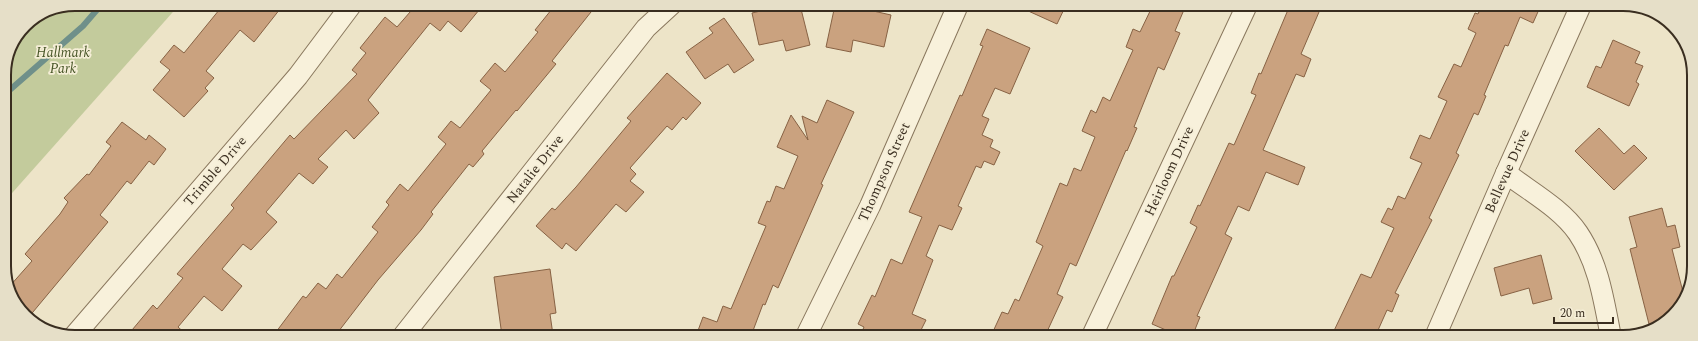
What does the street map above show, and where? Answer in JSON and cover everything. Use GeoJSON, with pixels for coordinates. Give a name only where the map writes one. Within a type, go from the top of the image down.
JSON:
{"type":"FeatureCollection","features":[{"type":"Feature","properties":{"kind":"street","name":"Trimble Drive"},"geometry":{"type":"LineString","coordinates":[[79,330],[298,76],[347,11]]}},
{"type":"Feature","properties":{"kind":"street","name":"Natalie Drive"},"geometry":{"type":"LineString","coordinates":[[412,330],[646,28],[664,11]]}},
{"type":"Feature","properties":{"kind":"street","name":"Thompson Street"},"geometry":{"type":"LineString","coordinates":[[809,330],[870,206],[955,11]]}},
{"type":"Feature","properties":{"kind":"street","name":"Heirloom Drive"},"geometry":{"type":"LineString","coordinates":[[1095,330],[1244,11]]}},
{"type":"Feature","properties":{"kind":"street","name":"Bellevue Drive"},"geometry":{"type":"LineString","coordinates":[[1438,330],[1578,11]]}},
{"type":"Feature","properties":{"kind":"street"},"geometry":{"type":"LineString","coordinates":[[1506,173],[1559,212],[1578,232],[1590,255],[1602,292],[1610,330]]}},
{"type":"Feature","properties":{"kind":"green space","name":"Hallmark Park"},"geometry":{"type":"Polygon","coordinates":[[[174,11],[11,194],[11,75],[12,62],[22,39],[39,22],[62,12],[174,11]]]}},
{"type":"Feature","properties":{"kind":"building"},"geometry":{"type":"Polygon","coordinates":[[[218,11],[278,11],[254,42],[240,30],[206,71],[214,78],[205,88],[208,91],[184,117],[153,90],[170,70],[160,62],[174,45],[184,53],[218,11]]]}},
{"type":"Feature","properties":{"kind":"building"},"geometry":{"type":"Polygon","coordinates":[[[411,11],[478,11],[461,32],[448,21],[440,31],[430,23],[368,100],[379,113],[354,139],[346,130],[318,159],[328,167],[313,184],[299,173],[266,212],[277,222],[251,250],[243,244],[222,269],[242,286],[222,311],[204,296],[178,327],[181,330],[132,330],[153,305],[157,309],[183,278],[177,274],[234,208],[231,205],[290,135],[294,139],[357,74],[352,70],[366,53],[360,48],[385,17],[397,27],[411,11]]]}},
{"type":"Feature","properties":{"kind":"building"},"geometry":{"type":"Polygon","coordinates":[[[550,11],[591,12],[552,61],[556,64],[482,151],[484,154],[473,167],[469,164],[431,212],[433,214],[421,230],[378,280],[340,330],[278,330],[303,296],[306,298],[318,283],[326,289],[337,274],[342,278],[378,232],[372,227],[389,205],[386,202],[400,184],[408,191],[446,144],[438,137],[451,121],[460,128],[491,90],[480,81],[495,63],[505,72],[538,32],[535,30],[550,11]]]}},
{"type":"Feature","properties":{"kind":"building"},"geometry":{"type":"Polygon","coordinates":[[[760,11],[802,11],[810,45],[786,51],[783,40],[759,45],[752,13],[760,11]]]}},
{"type":"Feature","properties":{"kind":"building"},"geometry":{"type":"Polygon","coordinates":[[[834,11],[873,11],[891,15],[884,47],[853,40],[851,52],[826,47],[834,11]]]}},
{"type":"Feature","properties":{"kind":"building"},"geometry":{"type":"Polygon","coordinates":[[[1028,11],[1063,11],[1057,24],[1028,11]]]}},
{"type":"Feature","properties":{"kind":"building"},"geometry":{"type":"Polygon","coordinates":[[[1150,11],[1183,11],[1175,31],[1180,33],[1164,70],[1158,67],[1134,127],[1137,128],[1076,266],[1070,263],[1057,294],[1063,297],[1048,330],[994,330],[1002,312],[1008,314],[1015,299],[1019,301],[1043,246],[1036,242],[1060,183],[1067,186],[1074,168],[1081,171],[1095,137],[1082,131],[1091,110],[1096,113],[1103,97],[1110,101],[1133,50],[1126,47],[1133,29],[1140,32],[1150,11]]]}},
{"type":"Feature","properties":{"kind":"building"},"geometry":{"type":"Polygon","coordinates":[[[1287,11],[1319,11],[1301,54],[1311,59],[1304,77],[1296,74],[1263,150],[1305,167],[1298,185],[1266,172],[1249,211],[1238,206],[1225,234],[1232,238],[1197,316],[1200,317],[1195,330],[1166,330],[1152,324],[1172,276],[1174,276],[1197,227],[1190,223],[1198,205],[1200,206],[1229,143],[1234,145],[1256,95],[1251,93],[1259,73],[1261,74],[1287,11]]]}},
{"type":"Feature","properties":{"kind":"building"},"geometry":{"type":"Polygon","coordinates":[[[1479,11],[1538,11],[1533,23],[1520,17],[1508,46],[1505,45],[1484,95],[1486,96],[1478,115],[1474,113],[1456,153],[1459,155],[1429,218],[1432,220],[1395,293],[1399,295],[1392,312],[1387,310],[1378,330],[1334,330],[1361,274],[1371,278],[1394,228],[1381,222],[1388,208],[1392,210],[1398,196],[1405,199],[1422,163],[1410,158],[1420,135],[1430,139],[1447,101],[1438,97],[1454,64],[1461,67],[1476,33],[1468,29],[1475,13],[1478,14],[1479,11]]]}},
{"type":"Feature","properties":{"kind":"building"},"geometry":{"type":"Polygon","coordinates":[[[724,18],[754,60],[734,73],[728,64],[705,79],[686,52],[713,33],[709,28],[724,18]]]}},
{"type":"Feature","properties":{"kind":"building"},"geometry":{"type":"Polygon","coordinates":[[[987,29],[1030,48],[1010,94],[995,88],[982,116],[989,119],[982,135],[993,140],[990,147],[1000,152],[994,165],[984,161],[981,168],[976,166],[958,206],[962,208],[952,230],[939,225],[926,256],[933,260],[912,314],[926,320],[921,330],[863,330],[864,327],[858,324],[872,295],[875,297],[891,259],[902,264],[922,217],[909,212],[960,95],[962,96],[983,46],[980,45],[987,29]]]}},
{"type":"Feature","properties":{"kind":"building"},"geometry":{"type":"Polygon","coordinates":[[[1613,40],[1640,52],[1635,63],[1643,66],[1636,82],[1639,84],[1629,106],[1587,87],[1596,66],[1601,68],[1613,40]]]}},
{"type":"Feature","properties":{"kind":"building"},"geometry":{"type":"Polygon","coordinates":[[[667,73],[701,103],[686,120],[683,117],[672,130],[667,126],[630,168],[636,174],[630,181],[644,192],[626,212],[616,204],[576,251],[566,243],[562,249],[536,226],[552,208],[555,210],[576,187],[631,121],[627,118],[667,73]]]}},
{"type":"Feature","properties":{"kind":"building"},"geometry":{"type":"Polygon","coordinates":[[[827,100],[854,112],[821,184],[823,185],[778,288],[773,285],[765,305],[763,304],[753,330],[698,330],[703,317],[717,322],[723,306],[731,309],[766,226],[758,223],[767,201],[770,202],[776,186],[784,189],[798,156],[777,147],[791,115],[808,140],[802,116],[817,123],[827,100]]]}},
{"type":"Feature","properties":{"kind":"building"},"geometry":{"type":"Polygon","coordinates":[[[122,122],[146,140],[149,135],[166,149],[154,165],[149,161],[131,184],[127,181],[100,215],[108,222],[32,313],[22,302],[13,283],[32,261],[25,254],[60,214],[68,202],[64,198],[87,174],[89,175],[111,146],[106,142],[122,122]]]}},
{"type":"Feature","properties":{"kind":"building"},"geometry":{"type":"Polygon","coordinates":[[[1599,128],[1624,154],[1634,145],[1647,158],[1614,190],[1575,151],[1599,128]]]}},
{"type":"Feature","properties":{"kind":"building"},"geometry":{"type":"Polygon","coordinates":[[[1662,208],[1667,227],[1675,225],[1680,247],[1672,249],[1682,290],[1671,308],[1665,314],[1649,324],[1630,249],[1637,247],[1629,217],[1662,208]]]}},
{"type":"Feature","properties":{"kind":"building"},"geometry":{"type":"Polygon","coordinates":[[[1541,255],[1552,299],[1533,304],[1529,288],[1501,296],[1494,268],[1541,255]]]}},
{"type":"Feature","properties":{"kind":"building"},"geometry":{"type":"Polygon","coordinates":[[[550,269],[556,313],[550,314],[552,330],[501,330],[494,277],[550,269]]]}},
{"type":"Feature","properties":{"kind":"waterway"},"geometry":{"type":"LineString","coordinates":[[11,89],[83,26],[96,11]]}}]}
